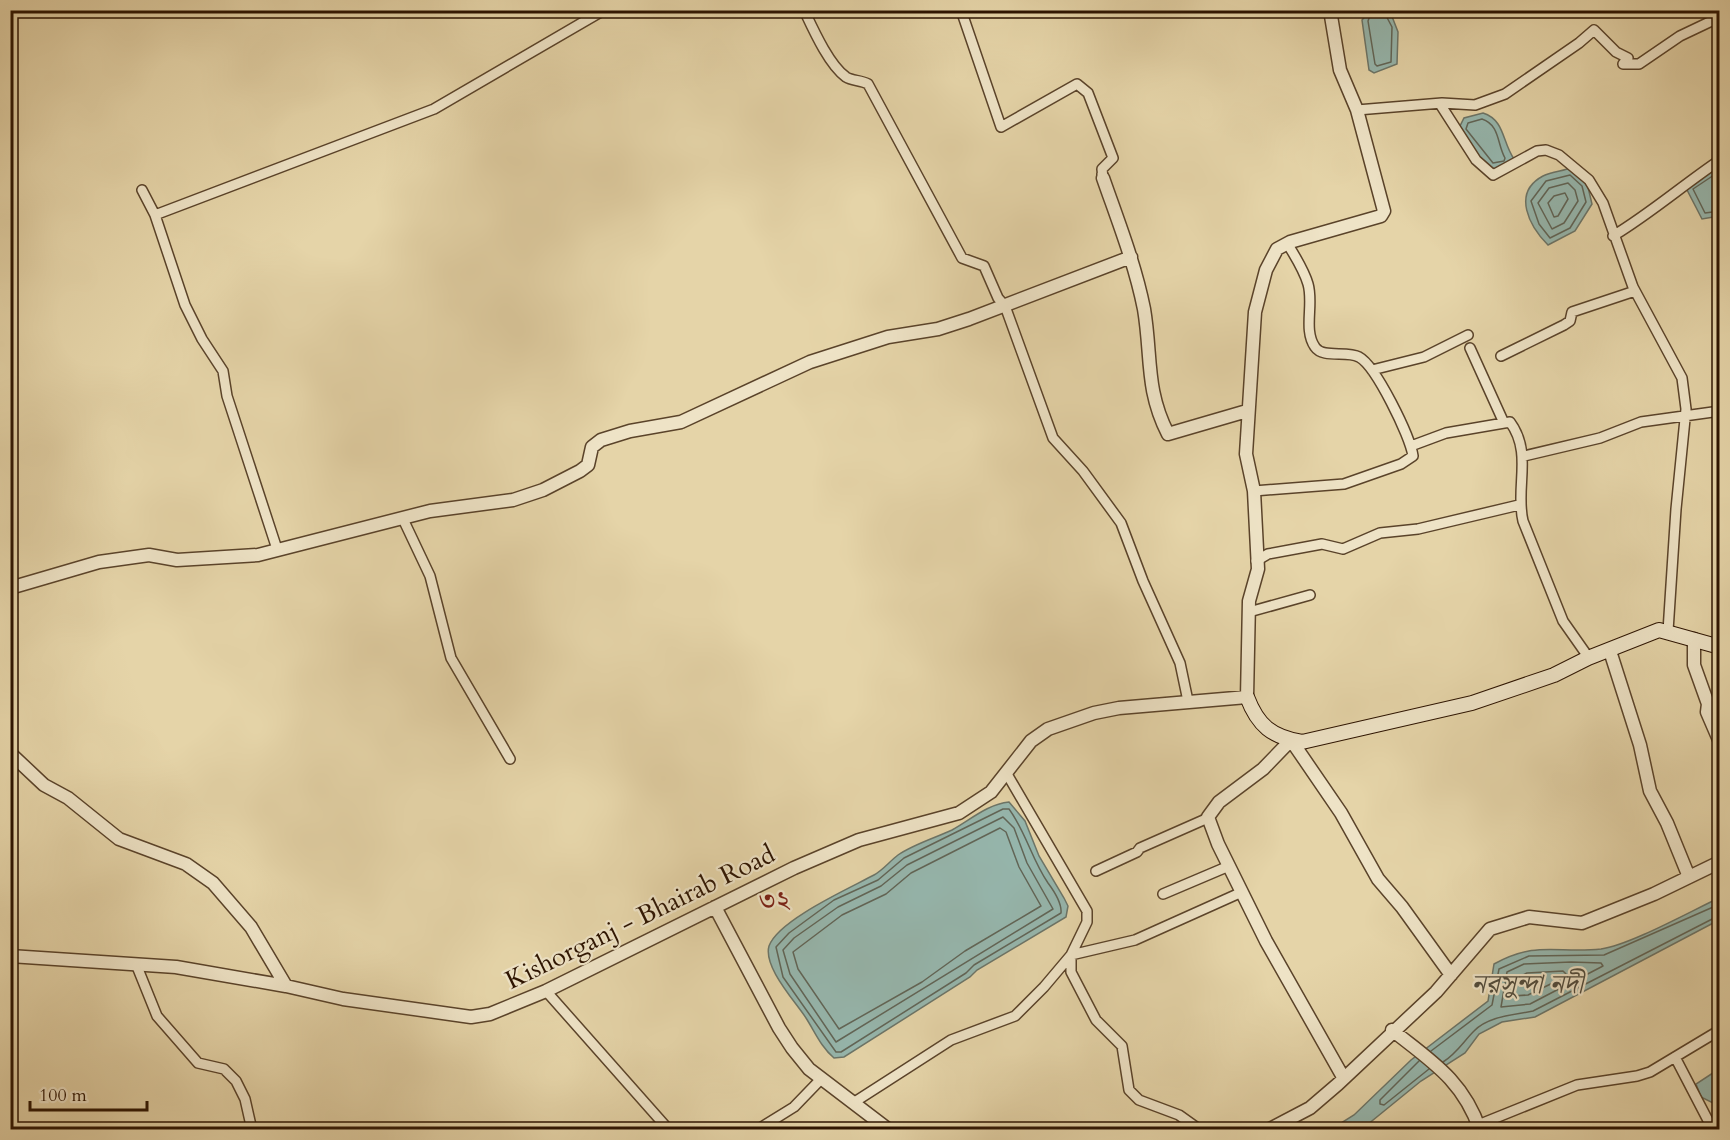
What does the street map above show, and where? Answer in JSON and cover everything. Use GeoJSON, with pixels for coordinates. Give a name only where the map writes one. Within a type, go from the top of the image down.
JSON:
{"type":"FeatureCollection","features":[{"type":"Feature","properties":{"kind":"main road"},"geometry":{"type":"LineString","coordinates":[[1247,697],[1260,723],[1275,734],[1302,742],[1320,740],[1472,703],[1554,675],[1647,634],[1668,631],[1719,647]]}},
{"type":"Feature","properties":{"kind":"street"},"geometry":{"type":"LineString","coordinates":[[155,215],[434,109],[604,10]]}},
{"type":"Feature","properties":{"kind":"street"},"geometry":{"type":"LineString","coordinates":[[804,10],[825,50],[842,73],[847,78],[868,84],[962,258],[968,263],[983,265],[1005,306],[1053,438],[1083,471],[1121,523],[1180,663],[1188,701]]}},
{"type":"Feature","properties":{"kind":"street"},"geometry":{"type":"LineString","coordinates":[[961,10],[1001,127],[1077,84],[1088,93],[1113,158],[1102,169],[1103,176],[1131,257],[1150,345],[1149,375],[1152,390],[1168,434],[1247,411]]}},
{"type":"Feature","properties":{"kind":"street"},"geometry":{"type":"LineString","coordinates":[[1247,697],[1249,612],[1258,569],[1254,491],[1246,454],[1247,411],[1261,280],[1277,249],[1287,243],[1383,214],[1357,110],[1340,70],[1330,10]]}},
{"type":"Feature","properties":{"kind":"street"},"geometry":{"type":"LineString","coordinates":[[1357,110],[1440,104],[1475,105],[1505,94],[1594,30],[1616,52],[1628,58],[1623,64],[1629,66],[1639,64],[1680,36],[1719,17]]}},
{"type":"Feature","properties":{"kind":"street"},"geometry":{"type":"LineString","coordinates":[[1440,104],[1476,160],[1492,175],[1537,151],[1546,150],[1559,155],[1593,184],[1603,203],[1613,236],[1635,291],[1682,378],[1686,415],[1668,631]]}},
{"type":"Feature","properties":{"kind":"street"},"geometry":{"type":"LineString","coordinates":[[1613,236],[1652,212],[1686,182],[1719,160]]}},
{"type":"Feature","properties":{"kind":"street"},"geometry":{"type":"LineString","coordinates":[[142,190],[155,215],[185,305],[202,339],[223,371],[227,396],[277,549]]}},
{"type":"Feature","properties":{"kind":"street"},"geometry":{"type":"LineString","coordinates":[[1254,491],[1344,484],[1407,461],[1413,456],[1411,446],[1372,370],[1361,357],[1318,351],[1313,345],[1309,324],[1308,285],[1287,243]]}},
{"type":"Feature","properties":{"kind":"street"},"geometry":{"type":"LineString","coordinates":[[10,588],[99,562],[149,555],[177,560],[258,555],[430,511],[513,500],[543,490],[584,468],[592,447],[601,440],[630,431],[690,419],[784,374],[848,348],[938,328],[1005,306],[1131,257]]}},
{"type":"Feature","properties":{"kind":"street"},"geometry":{"type":"LineString","coordinates":[[1501,356],[1564,325],[1570,321],[1572,312],[1635,291]]}},
{"type":"Feature","properties":{"kind":"street"},"geometry":{"type":"LineString","coordinates":[[1372,370],[1424,357],[1468,335]]}},
{"type":"Feature","properties":{"kind":"street"},"geometry":{"type":"LineString","coordinates":[[1470,348],[1503,423]]}},
{"type":"Feature","properties":{"kind":"street"},"geometry":{"type":"LineString","coordinates":[[1524,456],[1600,438],[1641,422],[1719,411]]}},
{"type":"Feature","properties":{"kind":"street"},"geometry":{"type":"LineString","coordinates":[[1411,446],[1446,433],[1510,422],[1513,425],[1524,456],[1519,505],[1527,535],[1558,602],[1563,621],[1589,658]]}},
{"type":"Feature","properties":{"kind":"street"},"geometry":{"type":"LineString","coordinates":[[1256,561],[1268,554],[1326,543],[1334,549],[1343,549],[1380,533],[1418,530],[1519,505]]}},
{"type":"Feature","properties":{"kind":"street"},"geometry":{"type":"LineString","coordinates":[[403,519],[430,576],[451,658],[510,759]]}},
{"type":"Feature","properties":{"kind":"street"},"geometry":{"type":"LineString","coordinates":[[1249,612],[1310,595]]}},
{"type":"Feature","properties":{"kind":"street"},"geometry":{"type":"LineString","coordinates":[[1694,639],[1694,665],[1708,704],[1707,712],[1719,742]]}},
{"type":"Feature","properties":{"kind":"street"},"geometry":{"type":"LineString","coordinates":[[1610,651],[1640,746],[1650,791],[1667,823],[1689,877]]}},
{"type":"Feature","properties":{"kind":"street","name":"Kishorganj - Bhairab Road"},"geometry":{"type":"LineString","coordinates":[[10,956],[196,970],[343,999],[471,1017],[490,1014],[546,991],[794,868],[860,840],[959,813],[977,804],[1007,774],[1031,741],[1048,729],[1102,711],[1247,697]]}},
{"type":"Feature","properties":{"kind":"street"},"geometry":{"type":"LineString","coordinates":[[1096,871],[1137,852],[1140,848],[1209,818],[1219,802],[1263,769],[1291,740],[1341,813],[1378,879],[1402,907],[1450,975]]}},
{"type":"Feature","properties":{"kind":"street"},"geometry":{"type":"LineString","coordinates":[[10,753],[45,785],[68,798],[119,839],[186,864],[213,883],[251,927],[286,986]]}},
{"type":"Feature","properties":{"kind":"street"},"geometry":{"type":"LineString","coordinates":[[853,1103],[951,1040],[1015,1016],[1071,955],[1087,922],[1087,911],[1027,803],[1007,774]]}},
{"type":"Feature","properties":{"kind":"street"},"geometry":{"type":"LineString","coordinates":[[1209,818],[1242,892],[1343,1077]]}},
{"type":"Feature","properties":{"kind":"street"},"geometry":{"type":"LineString","coordinates":[[1268,1130],[1310,1108],[1392,1030],[1413,1014],[1490,928],[1529,917],[1582,923],[1654,894],[1719,862]]}},
{"type":"Feature","properties":{"kind":"street"},"geometry":{"type":"LineString","coordinates":[[1163,894],[1229,866]]}},
{"type":"Feature","properties":{"kind":"street"},"geometry":{"type":"LineString","coordinates":[[1071,955],[1135,940],[1242,892]]}},
{"type":"Feature","properties":{"kind":"street"},"geometry":{"type":"LineString","coordinates":[[715,907],[778,1028],[809,1069],[889,1130]]}},
{"type":"Feature","properties":{"kind":"street"},"geometry":{"type":"LineString","coordinates":[[1071,955],[1071,972],[1085,1004],[1101,1026],[1122,1046],[1129,1090],[1139,1100],[1179,1115],[1200,1130]]}},
{"type":"Feature","properties":{"kind":"street"},"geometry":{"type":"LineString","coordinates":[[136,964],[157,1016],[198,1063],[224,1069],[237,1081],[245,1099],[252,1130]]}},
{"type":"Feature","properties":{"kind":"street"},"geometry":{"type":"LineString","coordinates":[[546,991],[669,1130]]}},
{"type":"Feature","properties":{"kind":"street"},"geometry":{"type":"LineString","coordinates":[[1392,1030],[1450,1076],[1479,1127],[1577,1085],[1637,1076],[1675,1057],[1719,1030]]}},
{"type":"Feature","properties":{"kind":"street"},"geometry":{"type":"LineString","coordinates":[[1675,1057],[1713,1130]]}},
{"type":"Feature","properties":{"kind":"street"},"geometry":{"type":"LineString","coordinates":[[757,1130],[795,1107],[822,1078]]}},
{"type":"Feature","properties":{"kind":"water"},"geometry":{"type":"Polygon","coordinates":[[[1370,11],[1391,14],[1398,32],[1397,64],[1374,73],[1369,70],[1362,20],[1370,11]]]}},
{"type":"Feature","properties":{"kind":"water"},"geometry":{"type":"Polygon","coordinates":[[[1483,113],[1490,116],[1499,126],[1514,159],[1495,171],[1477,155],[1459,128],[1464,118],[1483,113]]]}},
{"type":"Feature","properties":{"kind":"water"},"geometry":{"type":"Polygon","coordinates":[[[1719,165],[1719,216],[1702,219],[1685,186],[1719,165]]]}},
{"type":"Feature","properties":{"kind":"water"},"geometry":{"type":"Polygon","coordinates":[[[1571,168],[1587,183],[1592,204],[1575,231],[1548,245],[1530,220],[1526,201],[1528,191],[1533,183],[1543,176],[1571,168]]]}},
{"type":"Feature","properties":{"kind":"water"},"geometry":{"type":"Polygon","coordinates":[[[1009,802],[1025,821],[1039,856],[1068,906],[1066,917],[977,970],[970,977],[844,1057],[834,1058],[775,974],[768,954],[769,946],[775,936],[800,916],[874,875],[904,851],[952,830],[986,809],[1009,802]]]}},
{"type":"Feature","properties":{"kind":"water","name":"নরসুন্দা নদী"},"geometry":{"type":"Polygon","coordinates":[[[1719,898],[1719,920],[1535,1017],[1502,1022],[1479,1034],[1465,1053],[1421,1081],[1362,1129],[1330,1130],[1354,1115],[1411,1060],[1488,1001],[1494,964],[1523,952],[1536,950],[1586,950],[1613,946],[1644,935],[1719,898]]]}},
{"type":"Feature","properties":{"kind":"water"},"geometry":{"type":"Polygon","coordinates":[[[1719,1069],[1719,1102],[1713,1103],[1701,1097],[1696,1084],[1719,1069]]]}},
{"type":"Feature","properties":{"kind":"district","name":"৩২"},"geometry":{"type":"Point","coordinates":[774,900]}}]}
